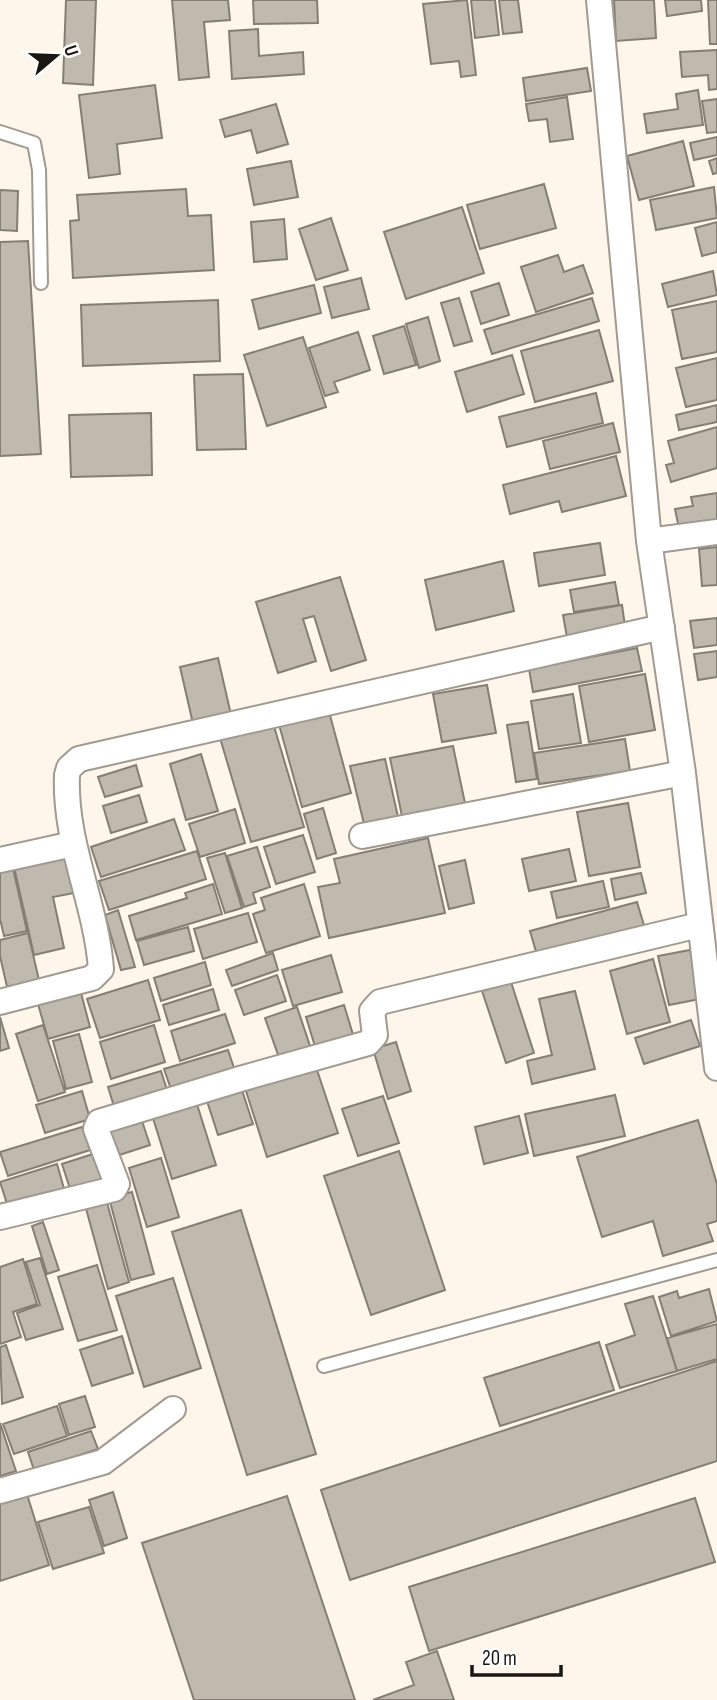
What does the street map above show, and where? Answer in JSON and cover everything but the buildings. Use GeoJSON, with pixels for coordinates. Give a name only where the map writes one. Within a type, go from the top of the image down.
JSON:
{"type":"FeatureCollection","features":[{"type":"Feature","properties":{"kind":"street"},"geometry":{"type":"LineString","coordinates":[[599,0],[649,541],[683,773],[717,1068]]}},
{"type":"Feature","properties":{"kind":"street"},"geometry":{"type":"LineString","coordinates":[[649,541],[717,532]]}},
{"type":"Feature","properties":{"kind":"street"},"geometry":{"type":"LineString","coordinates":[[0,1002],[92,978],[101,969],[99,938],[73,844],[67,775],[69,768],[79,759],[662,627]]}},
{"type":"Feature","properties":{"kind":"street"},"geometry":{"type":"LineString","coordinates":[[362,836],[683,773]]}},
{"type":"Feature","properties":{"kind":"street"},"geometry":{"type":"LineString","coordinates":[[0,860],[73,844]]}},
{"type":"Feature","properties":{"kind":"street"},"geometry":{"type":"LineString","coordinates":[[1,1215],[114,1189],[117,1184],[96,1129],[99,1122],[368,1043],[375,1035],[372,1011],[380,1002],[699,925]]}},
{"type":"Feature","properties":{"kind":"street"},"geometry":{"type":"LineString","coordinates":[[0,1491],[103,1462],[173,1409]]}},
{"type":"Feature","properties":{"kind":"lane"},"geometry":{"type":"LineString","coordinates":[[0,132],[34,143],[39,170],[41,283]]}},
{"type":"Feature","properties":{"kind":"lane"},"geometry":{"type":"LineString","coordinates":[[324,1366],[717,1261]]}}]}
